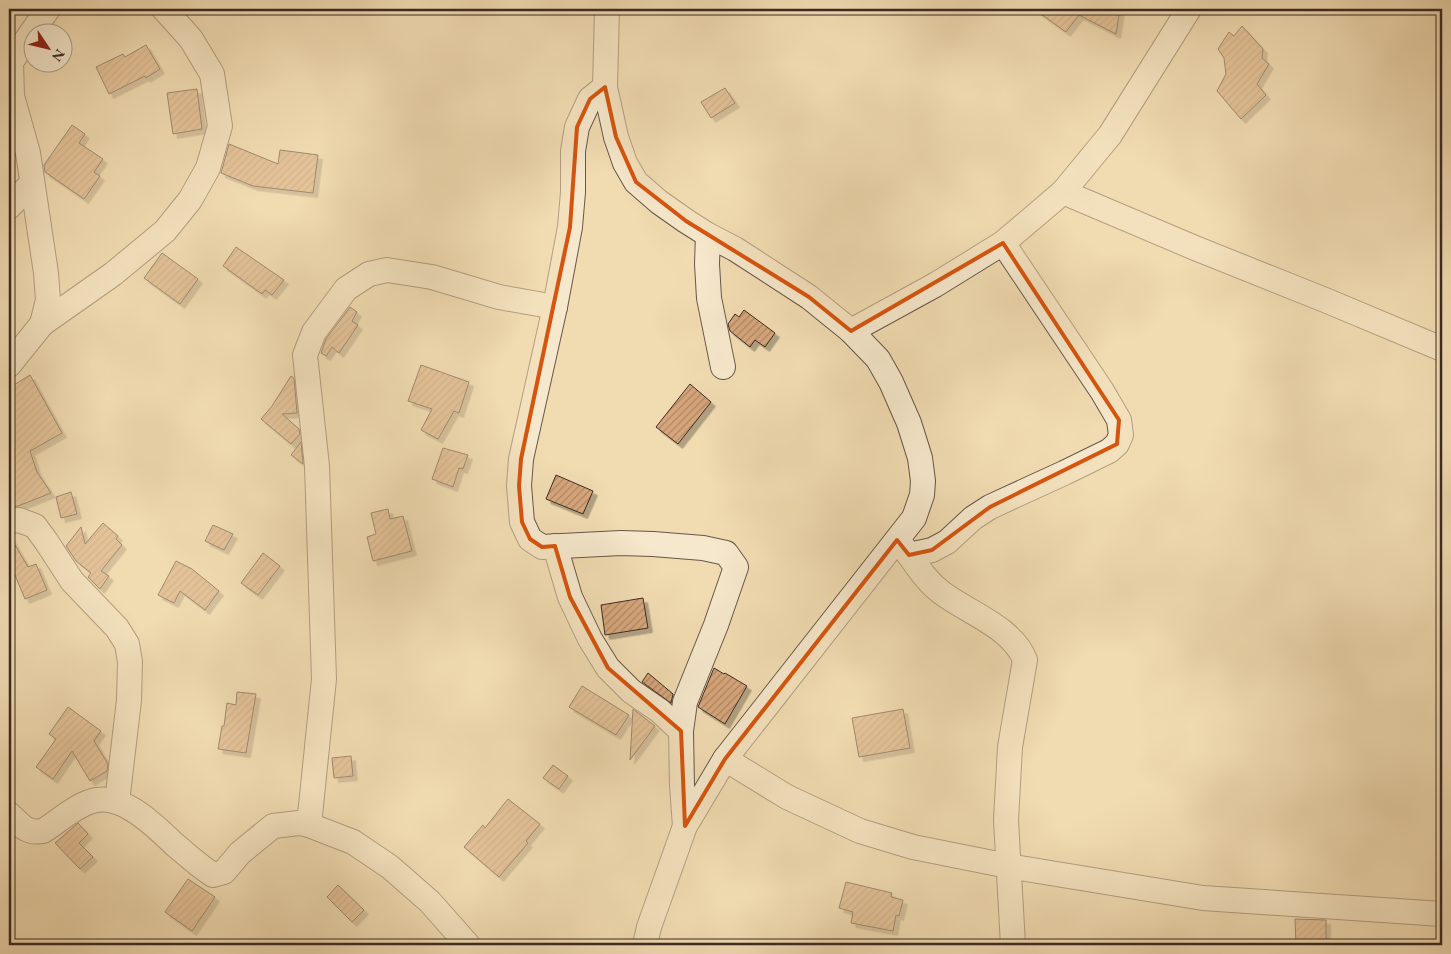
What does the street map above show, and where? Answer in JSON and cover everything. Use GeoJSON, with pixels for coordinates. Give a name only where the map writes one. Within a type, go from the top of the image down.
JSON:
{"type":"FeatureCollection","features":[{"type":"Feature","properties":{"kind":"street"},"geometry":{"type":"LineString","coordinates":[[42,324],[48,300],[47,291],[28,153],[12,96],[10,74],[11,62],[48,9]]}},
{"type":"Feature","properties":{"kind":"street"},"geometry":{"type":"LineString","coordinates":[[9,365],[42,324],[113,274],[164,231],[190,200],[208,168],[220,126],[212,74],[191,39],[164,9]]}},
{"type":"Feature","properties":{"kind":"street"},"geometry":{"type":"LineString","coordinates":[[607,9],[604,87],[616,137],[625,163],[636,182],[659,202],[708,235],[735,249],[809,297],[851,331],[878,359],[891,382],[909,423],[920,458],[923,481],[922,495],[903,547],[725,760],[686,826],[644,945]]}},
{"type":"Feature","properties":{"kind":"street"},"geometry":{"type":"LineString","coordinates":[[851,331],[1003,243],[1062,192],[1110,135],[1189,9]]}},
{"type":"Feature","properties":{"kind":"street"},"geometry":{"type":"LineString","coordinates":[[604,87],[590,99],[577,127],[573,151],[573,192],[570,227],[555,307],[521,460],[519,486],[522,522],[530,539],[542,547],[653,544],[703,548],[726,553],[734,562],[736,567],[716,625],[685,702],[681,731],[682,786],[686,826]]}},
{"type":"Feature","properties":{"kind":"street"},"geometry":{"type":"LineString","coordinates":[[9,207],[32,183]]}},
{"type":"Feature","properties":{"kind":"street"},"geometry":{"type":"LineString","coordinates":[[1062,192],[1442,349]]}},
{"type":"Feature","properties":{"kind":"street"},"geometry":{"type":"LineString","coordinates":[[708,235],[709,298],[723,367]]}},
{"type":"Feature","properties":{"kind":"street"},"geometry":{"type":"LineString","coordinates":[[903,547],[932,550],[947,542],[973,518],[990,507],[1109,451],[1117,444],[1121,435],[1119,420],[1102,391],[1003,243]]}},
{"type":"Feature","properties":{"kind":"street"},"geometry":{"type":"LineString","coordinates":[[309,825],[324,680],[317,466],[305,355],[314,332],[346,290],[369,274],[387,270],[432,277],[499,296],[555,307]]}},
{"type":"Feature","properties":{"kind":"street"},"geometry":{"type":"LineString","coordinates":[[9,521],[19,520],[35,526],[72,581],[118,628],[127,644],[130,662],[129,700],[117,802]]}},
{"type":"Feature","properties":{"kind":"street"},"geometry":{"type":"LineString","coordinates":[[556,546],[570,597],[590,639],[608,668],[631,691],[660,711],[681,731]]}},
{"type":"Feature","properties":{"kind":"street"},"geometry":{"type":"LineString","coordinates":[[903,547],[926,579],[942,593],[981,617],[1012,640],[1020,648],[1026,660],[1010,747],[1006,820],[1013,945]]}},
{"type":"Feature","properties":{"kind":"street"},"geometry":{"type":"LineString","coordinates":[[725,760],[788,798],[860,831],[913,847],[1008,866],[1202,898],[1442,914]]}},
{"type":"Feature","properties":{"kind":"street"},"geometry":{"type":"LineString","coordinates":[[9,814],[26,829],[34,832],[43,831],[90,801],[104,800],[117,802],[150,821],[174,844],[213,875],[224,872],[240,853],[273,826],[299,823],[309,825],[353,842],[390,867],[430,902],[468,945]]}},
{"type":"Feature","properties":{"kind":"highlighted area"},"geometry":{"type":"Polygon","coordinates":[[[605,87],[616,137],[636,182],[686,221],[809,297],[851,331],[1003,243],[1119,420],[1117,444],[990,507],[932,550],[909,555],[897,540],[725,759],[685,826],[681,731],[608,668],[570,597],[555,546],[542,547],[530,539],[522,522],[519,486],[521,459],[570,227],[577,127],[590,99],[605,87]]]}},
{"type":"Feature","properties":{"kind":"building"},"geometry":{"type":"Polygon","coordinates":[[[1034,9],[1120,9],[1116,34],[1079,15],[1066,32],[1034,9]]]}},
{"type":"Feature","properties":{"kind":"building"},"geometry":{"type":"Polygon","coordinates":[[[1242,26],[1263,49],[1262,58],[1269,64],[1257,84],[1266,95],[1241,119],[1217,91],[1226,74],[1224,58],[1218,49],[1229,32],[1234,36],[1242,26]]]}},
{"type":"Feature","properties":{"kind":"building"},"geometry":{"type":"Polygon","coordinates":[[[146,45],[160,69],[146,78],[145,76],[109,94],[96,67],[123,54],[125,57],[146,45]]]}},
{"type":"Feature","properties":{"kind":"building"},"geometry":{"type":"Polygon","coordinates":[[[725,88],[735,103],[711,118],[701,102],[725,88]]]}},
{"type":"Feature","properties":{"kind":"building"},"geometry":{"type":"Polygon","coordinates":[[[197,89],[202,129],[173,134],[167,93],[197,89]]]}},
{"type":"Feature","properties":{"kind":"building"},"geometry":{"type":"Polygon","coordinates":[[[72,125],[85,134],[79,143],[103,159],[94,172],[100,176],[84,199],[45,172],[44,165],[72,125]]]}},
{"type":"Feature","properties":{"kind":"building"},"geometry":{"type":"Polygon","coordinates":[[[229,144],[278,164],[280,150],[318,155],[313,193],[253,186],[221,173],[229,144]]]}},
{"type":"Feature","properties":{"kind":"building"},"geometry":{"type":"Polygon","coordinates":[[[236,247],[284,280],[272,295],[265,290],[262,294],[223,266],[236,247]]]}},
{"type":"Feature","properties":{"kind":"building"},"geometry":{"type":"Polygon","coordinates":[[[162,253],[198,279],[180,304],[144,278],[162,253]]]}},
{"type":"Feature","properties":{"kind":"building"},"geometry":{"type":"Polygon","coordinates":[[[350,307],[357,312],[352,321],[358,325],[339,353],[332,347],[326,356],[321,353],[326,339],[350,307]]]}},
{"type":"Feature","properties":{"kind":"building"},"geometry":{"type":"Polygon","coordinates":[[[744,310],[775,333],[765,347],[755,340],[750,347],[730,331],[728,324],[735,314],[739,317],[744,310]]]}},
{"type":"Feature","properties":{"kind":"building"},"geometry":{"type":"Polygon","coordinates":[[[421,365],[469,382],[459,413],[454,411],[438,439],[421,430],[432,409],[408,401],[421,365]]]}},
{"type":"Feature","properties":{"kind":"building"},"geometry":{"type":"Polygon","coordinates":[[[30,375],[62,433],[30,451],[37,472],[51,493],[18,506],[9,507],[9,388],[30,375]]]}},
{"type":"Feature","properties":{"kind":"building"},"geometry":{"type":"Polygon","coordinates":[[[291,376],[294,378],[297,413],[282,414],[299,429],[300,434],[291,444],[261,419],[272,406],[291,376]]]}},
{"type":"Feature","properties":{"kind":"building"},"geometry":{"type":"Polygon","coordinates":[[[690,384],[711,402],[678,444],[656,427],[690,384]]]}},
{"type":"Feature","properties":{"kind":"building"},"geometry":{"type":"Polygon","coordinates":[[[301,442],[303,464],[291,455],[301,442]]]}},
{"type":"Feature","properties":{"kind":"building"},"geometry":{"type":"Polygon","coordinates":[[[443,448],[468,455],[463,469],[459,468],[453,487],[432,479],[443,448]]]}},
{"type":"Feature","properties":{"kind":"building"},"geometry":{"type":"Polygon","coordinates":[[[556,475],[593,491],[583,514],[546,499],[556,475]]]}},
{"type":"Feature","properties":{"kind":"building"},"geometry":{"type":"Polygon","coordinates":[[[71,492],[77,514],[61,518],[56,497],[71,492]]]}},
{"type":"Feature","properties":{"kind":"building"},"geometry":{"type":"Polygon","coordinates":[[[388,509],[390,519],[403,516],[412,551],[373,561],[367,537],[376,534],[371,513],[388,509]]]}},
{"type":"Feature","properties":{"kind":"building"},"geometry":{"type":"Polygon","coordinates":[[[103,523],[118,536],[116,539],[122,545],[101,571],[109,576],[100,589],[88,577],[91,573],[76,561],[66,546],[81,527],[85,544],[103,523]]]}},
{"type":"Feature","properties":{"kind":"building"},"geometry":{"type":"Polygon","coordinates":[[[213,525],[233,534],[224,550],[205,541],[213,525]]]}},
{"type":"Feature","properties":{"kind":"building"},"geometry":{"type":"Polygon","coordinates":[[[9,535],[28,567],[36,564],[47,590],[25,599],[9,561],[9,535]]]}},
{"type":"Feature","properties":{"kind":"building"},"geometry":{"type":"Polygon","coordinates":[[[263,553],[280,566],[258,595],[241,583],[263,553]]]}},
{"type":"Feature","properties":{"kind":"building"},"geometry":{"type":"Polygon","coordinates":[[[176,561],[192,569],[219,591],[205,610],[180,591],[174,603],[158,595],[176,561]]]}},
{"type":"Feature","properties":{"kind":"building"},"geometry":{"type":"Polygon","coordinates":[[[643,598],[648,628],[605,635],[601,605],[643,598]]]}},
{"type":"Feature","properties":{"kind":"building"},"geometry":{"type":"Polygon","coordinates":[[[714,668],[747,686],[725,724],[698,707],[714,668]]]}},
{"type":"Feature","properties":{"kind":"building"},"geometry":{"type":"Polygon","coordinates":[[[648,673],[673,694],[671,703],[642,682],[648,673]]]}},
{"type":"Feature","properties":{"kind":"building"},"geometry":{"type":"Polygon","coordinates":[[[582,686],[629,715],[616,735],[569,707],[582,686]]]}},
{"type":"Feature","properties":{"kind":"building"},"geometry":{"type":"Polygon","coordinates":[[[237,692],[256,694],[246,753],[218,749],[227,703],[236,705],[237,692]]]}},
{"type":"Feature","properties":{"kind":"building"},"geometry":{"type":"Polygon","coordinates":[[[68,707],[101,731],[94,741],[108,764],[107,771],[90,781],[72,751],[53,779],[36,767],[56,739],[49,734],[68,707]]]}},
{"type":"Feature","properties":{"kind":"building"},"geometry":{"type":"Polygon","coordinates":[[[633,709],[655,726],[630,760],[633,709]]]}},
{"type":"Feature","properties":{"kind":"building"},"geometry":{"type":"Polygon","coordinates":[[[903,709],[910,748],[859,757],[852,718],[903,709]]]}},
{"type":"Feature","properties":{"kind":"building"},"geometry":{"type":"Polygon","coordinates":[[[351,756],[353,776],[334,778],[332,758],[351,756]]]}},
{"type":"Feature","properties":{"kind":"building"},"geometry":{"type":"Polygon","coordinates":[[[553,765],[568,776],[559,789],[543,778],[553,765]]]}},
{"type":"Feature","properties":{"kind":"building"},"geometry":{"type":"Polygon","coordinates":[[[508,799],[540,824],[526,841],[528,843],[499,877],[464,847],[483,825],[485,828],[508,799]]]}},
{"type":"Feature","properties":{"kind":"building"},"geometry":{"type":"Polygon","coordinates":[[[78,823],[88,834],[79,843],[93,857],[80,869],[55,843],[78,823]]]}},
{"type":"Feature","properties":{"kind":"building"},"geometry":{"type":"Polygon","coordinates":[[[188,879],[215,897],[192,931],[165,912],[188,879]]]}},
{"type":"Feature","properties":{"kind":"building"},"geometry":{"type":"Polygon","coordinates":[[[846,882],[892,893],[891,897],[903,900],[899,916],[896,915],[893,931],[851,923],[853,912],[839,908],[846,882]]]}},
{"type":"Feature","properties":{"kind":"building"},"geometry":{"type":"Polygon","coordinates":[[[338,885],[364,910],[352,922],[327,897],[338,885]]]}},
{"type":"Feature","properties":{"kind":"building"},"geometry":{"type":"Polygon","coordinates":[[[1295,919],[1326,920],[1326,945],[1296,945],[1295,919]]]}}]}
